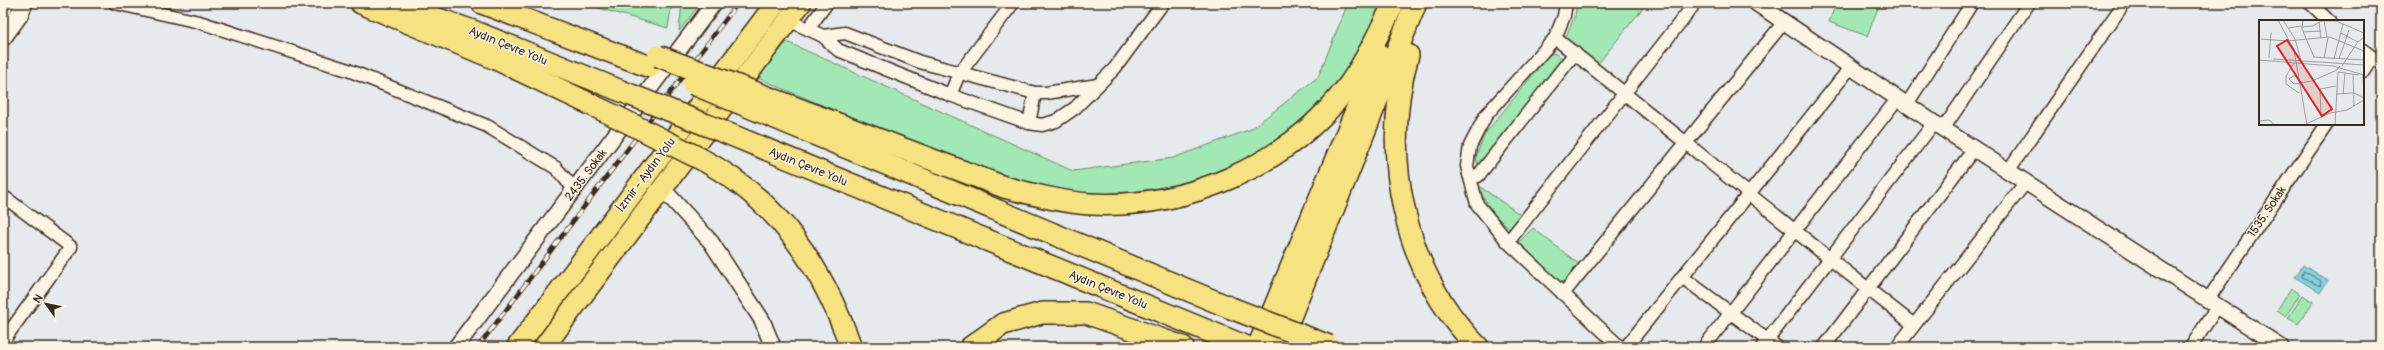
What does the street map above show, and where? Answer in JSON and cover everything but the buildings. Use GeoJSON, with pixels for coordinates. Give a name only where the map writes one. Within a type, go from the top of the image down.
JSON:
{"type":"FeatureCollection","features":[{"type":"Feature","properties":{"kind":"highway"},"geometry":{"type":"LineString","coordinates":[[361,3],[496,59],[616,116],[730,174],[766,205],[793,236],[820,275],[840,317],[851,347]]}},
{"type":"Feature","properties":{"kind":"highway","name":"Aydın Çevre Yolu"},"geometry":{"type":"LineString","coordinates":[[394,3],[473,31],[724,132],[1247,347]]}},
{"type":"Feature","properties":{"kind":"highway"},"geometry":{"type":"LineString","coordinates":[[482,3],[654,61]]}},
{"type":"Feature","properties":{"kind":"highway"},"geometry":{"type":"LineString","coordinates":[[523,3],[654,61],[748,98],[1231,308],[1330,346]]}},
{"type":"Feature","properties":{"kind":"highway","name":"İzmir - Aydın Yolu"},"geometry":{"type":"LineString","coordinates":[[517,347],[776,3]]}},
{"type":"Feature","properties":{"kind":"highway","name":"İzmir - Aydın Yolu"},"geometry":{"type":"LineString","coordinates":[[544,347],[663,190],[801,3]]}},
{"type":"Feature","properties":{"kind":"highway"},"geometry":{"type":"LineString","coordinates":[[748,98],[1004,187],[1042,196],[1089,204],[1133,203],[1182,195],[1235,177],[1274,154],[1313,123],[1345,90],[1370,49],[1395,3]]}},
{"type":"Feature","properties":{"kind":"highway"},"geometry":{"type":"LineString","coordinates":[[1258,347],[1381,48],[1395,3]]}},
{"type":"Feature","properties":{"kind":"highway"},"geometry":{"type":"LineString","coordinates":[[1278,347],[1416,3]]}},
{"type":"Feature","properties":{"kind":"highway"},"geometry":{"type":"LineString","coordinates":[[1422,3],[1401,82],[1395,141],[1402,195],[1411,240],[1435,295],[1478,347]]}},
{"type":"Feature","properties":{"kind":"highway"},"geometry":{"type":"LineString","coordinates":[[971,347],[1003,324],[1042,313],[1086,313],[1183,347]]}},
{"type":"Feature","properties":{"kind":"main road"},"geometry":{"type":"LineString","coordinates":[[3,8],[5,3]]}},
{"type":"Feature","properties":{"kind":"main road"},"geometry":{"type":"LineString","coordinates":[[3,37],[24,3]]}},
{"type":"Feature","properties":{"kind":"street"},"geometry":{"type":"LineString","coordinates":[[116,3],[200,22],[348,70],[480,123],[556,168],[575,190]]}},
{"type":"Feature","properties":{"kind":"street","name":"2435. Sokak"},"geometry":{"type":"LineString","coordinates":[[456,347],[714,3]]}},
{"type":"Feature","properties":{"kind":"street"},"geometry":{"type":"LineString","coordinates":[[808,29],[827,3]]}},
{"type":"Feature","properties":{"kind":"street"},"geometry":{"type":"LineString","coordinates":[[950,95],[959,74],[1013,3]]}},
{"type":"Feature","properties":{"kind":"street"},"geometry":{"type":"LineString","coordinates":[[788,20],[823,36],[838,50],[950,95],[1029,123],[1042,124],[1056,122],[1075,108],[1115,68],[1163,3]]}},
{"type":"Feature","properties":{"kind":"street"},"geometry":{"type":"LineString","coordinates":[[1566,3],[1564,16],[1555,38],[1486,115],[1470,146],[1467,166],[1477,204],[1508,242],[1620,347]]}},
{"type":"Feature","properties":{"kind":"street"},"geometry":{"type":"LineString","coordinates":[[1508,242],[1626,93],[1692,7],[1693,3]]}},
{"type":"Feature","properties":{"kind":"street"},"geometry":{"type":"LineString","coordinates":[[1756,3],[1850,68],[2278,346]]}},
{"type":"Feature","properties":{"kind":"street"},"geometry":{"type":"LineString","coordinates":[[1704,347],[1793,230],[1902,101],[1972,3]]}},
{"type":"Feature","properties":{"kind":"street"},"geometry":{"type":"LineString","coordinates":[[1682,277],[1769,345],[1830,259],[1939,126],[2029,3]]}},
{"type":"Feature","properties":{"kind":"street"},"geometry":{"type":"LineString","coordinates":[[2008,171],[2124,3]]}},
{"type":"Feature","properties":{"kind":"street"},"geometry":{"type":"LineString","coordinates":[[2310,3],[2328,20]]}},
{"type":"Feature","properties":{"kind":"street"},"geometry":{"type":"LineString","coordinates":[[1563,294],[1688,143],[1784,22]]}},
{"type":"Feature","properties":{"kind":"street"},"geometry":{"type":"LineString","coordinates":[[823,36],[845,33],[920,62],[959,74],[1035,93],[1046,94],[1098,85]]}},
{"type":"Feature","properties":{"kind":"street"},"geometry":{"type":"LineString","coordinates":[[1555,38],[1688,143],[1748,195],[1914,325]]}},
{"type":"Feature","properties":{"kind":"street"},"geometry":{"type":"LineString","coordinates":[[1469,175],[1478,176],[1575,54]]}},
{"type":"Feature","properties":{"kind":"street"},"geometry":{"type":"LineString","coordinates":[[2364,69],[2372,57]]}},
{"type":"Feature","properties":{"kind":"street"},"geometry":{"type":"LineString","coordinates":[[1626,347],[1850,68]]}},
{"type":"Feature","properties":{"kind":"street"},"geometry":{"type":"LineString","coordinates":[[1029,123],[1035,93]]}},
{"type":"Feature","properties":{"kind":"street","name":"1535. Sokak"},"geometry":{"type":"LineString","coordinates":[[2191,347],[2212,304],[2326,125]]}},
{"type":"Feature","properties":{"kind":"street"},"geometry":{"type":"LineString","coordinates":[[1824,347],[1974,149]]}},
{"type":"Feature","properties":{"kind":"street"},"geometry":{"type":"LineString","coordinates":[[1897,347],[2026,182]]}},
{"type":"Feature","properties":{"kind":"street"},"geometry":{"type":"LineString","coordinates":[[663,190],[711,242],[762,320],[773,347]]}},
{"type":"Feature","properties":{"kind":"street"},"geometry":{"type":"LineString","coordinates":[[3,196],[71,247],[3,341]]}},
{"type":"Feature","properties":{"kind":"green space"},"geometry":{"type":"Polygon","coordinates":[[[581,3],[672,3],[668,28],[581,3]]]}},
{"type":"Feature","properties":{"kind":"green space"},"geometry":{"type":"Polygon","coordinates":[[[682,3],[701,3],[679,31],[682,3]]]}},
{"type":"Feature","properties":{"kind":"green space"},"geometry":{"type":"Polygon","coordinates":[[[1348,3],[1382,3],[1352,65],[1329,94],[1296,129],[1252,159],[1182,184],[1106,196],[1061,193],[1006,179],[920,147],[756,77],[787,42],[1073,171],[1173,158],[1251,129],[1318,77],[1348,3]]]}},
{"type":"Feature","properties":{"kind":"green space"},"geometry":{"type":"Polygon","coordinates":[[[1577,3],[1647,3],[1597,65],[1565,39],[1575,15],[1577,3]]]}},
{"type":"Feature","properties":{"kind":"green space"},"geometry":{"type":"Polygon","coordinates":[[[1836,3],[1880,3],[1867,36],[1829,22],[1836,3]]]}},
{"type":"Feature","properties":{"kind":"green space"},"geometry":{"type":"Polygon","coordinates":[[[1554,53],[1567,61],[1479,169],[1476,157],[1484,135],[1549,55],[1554,53]]]}},
{"type":"Feature","properties":{"kind":"green space"},"geometry":{"type":"Polygon","coordinates":[[[1476,184],[1521,215],[1509,229],[1492,212],[1476,184]]]}},
{"type":"Feature","properties":{"kind":"green space"},"geometry":{"type":"Polygon","coordinates":[[[1533,228],[1580,265],[1568,280],[1557,283],[1519,242],[1533,228]]]}},
{"type":"Feature","properties":{"kind":"green space"},"geometry":{"type":"Polygon","coordinates":[[[2291,288],[2300,294],[2286,316],[2277,310],[2291,288]]]}},
{"type":"Feature","properties":{"kind":"green space"},"geometry":{"type":"Polygon","coordinates":[[[2303,295],[2313,302],[2298,324],[2288,318],[2303,295]]]}},
{"type":"Feature","properties":{"kind":"water"},"geometry":{"type":"Polygon","coordinates":[[[2303,265],[2328,280],[2320,293],[2295,277],[2303,265]]]}},
{"type":"Feature","properties":{"kind":"railway"},"geometry":{"type":"LineString","coordinates":[[478,347],[738,3]]}}]}
